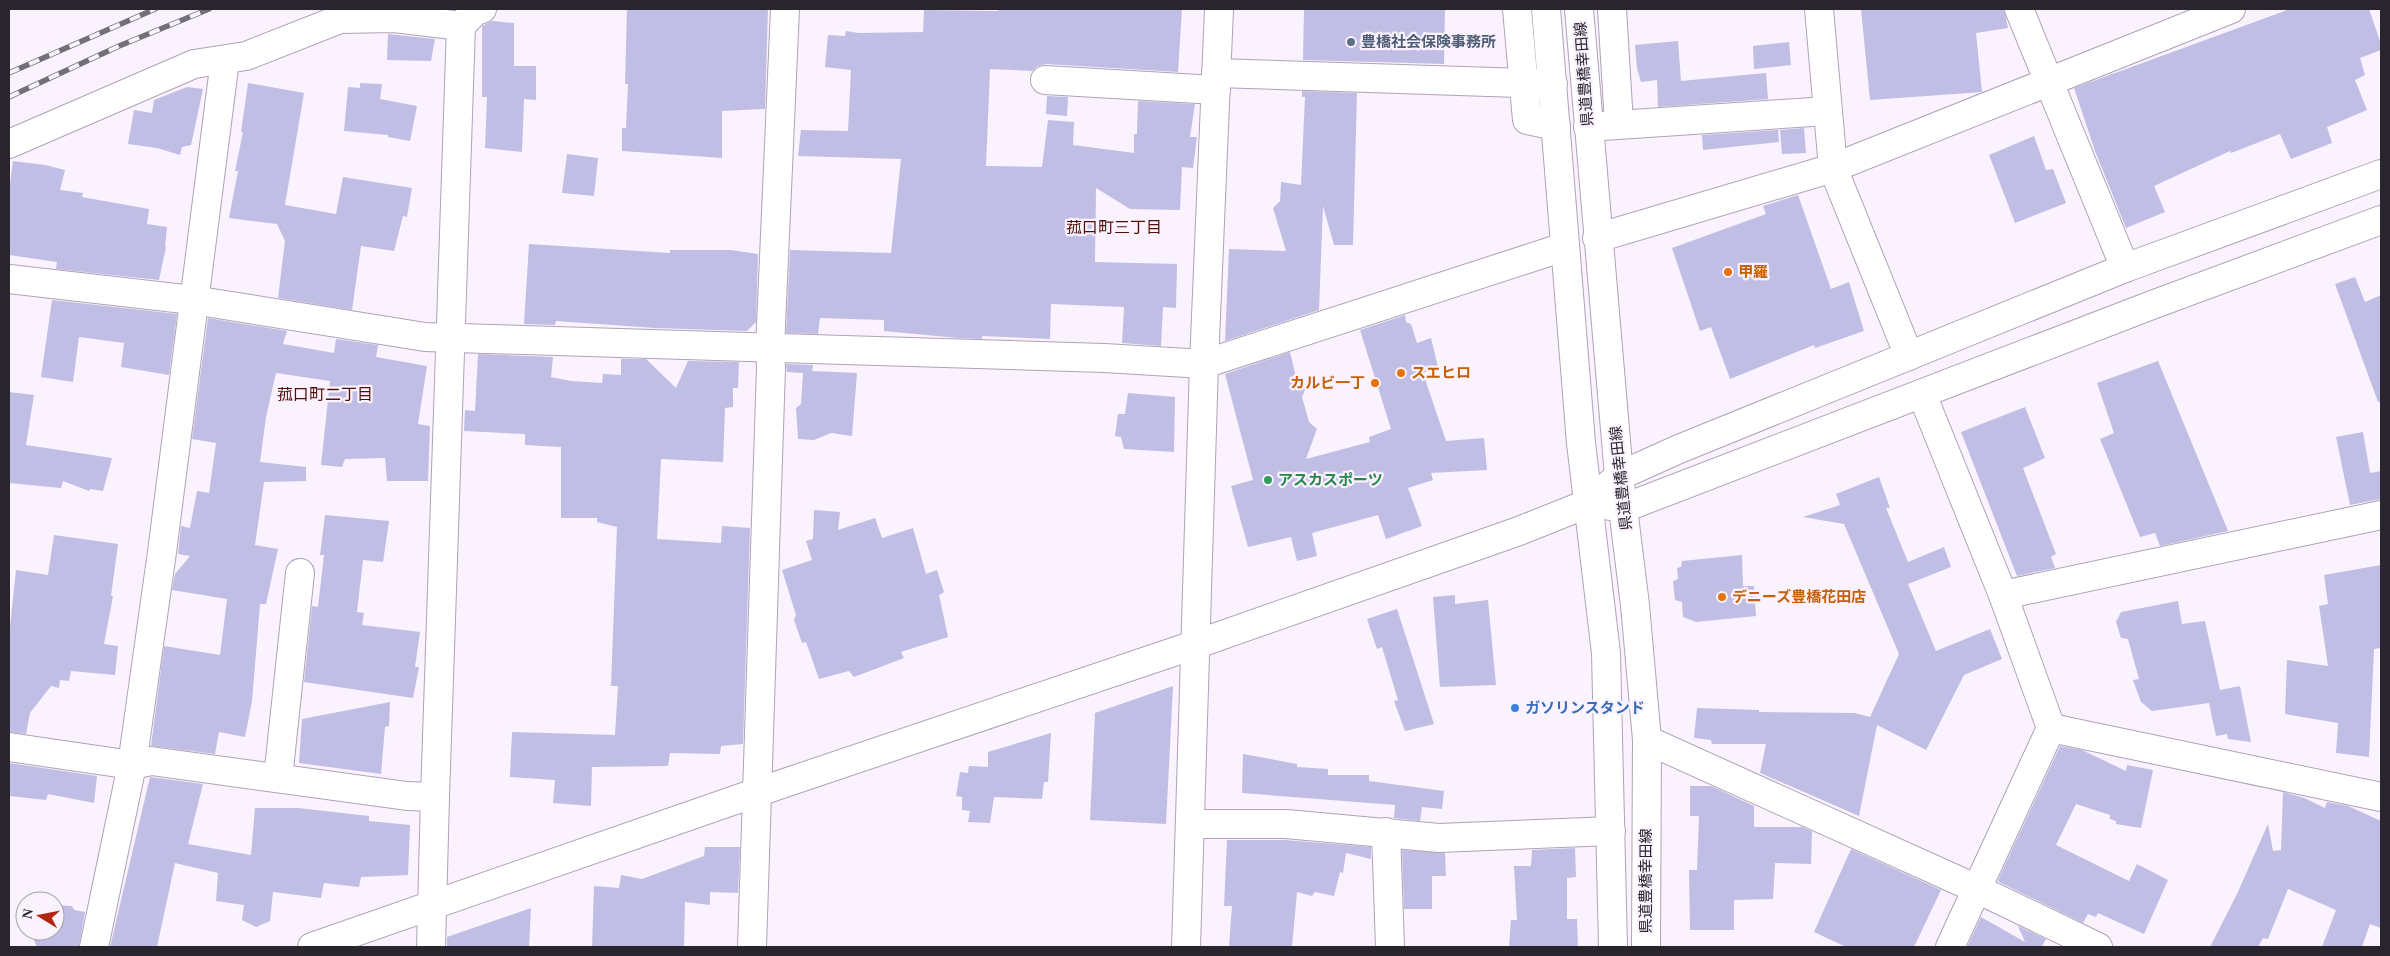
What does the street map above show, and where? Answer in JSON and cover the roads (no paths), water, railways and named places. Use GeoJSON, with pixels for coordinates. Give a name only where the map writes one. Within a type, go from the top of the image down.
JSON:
{"type":"FeatureCollection","features":[{"type":"Feature","properties":{"kind":"street"},"geometry":{"type":"LineString","coordinates":[[432,947],[434,797],[461,26],[474,12],[482,9]]}},
{"type":"Feature","properties":{"kind":"street"},"geometry":{"type":"LineString","coordinates":[[752,947],[771,378],[770,348],[785,9]]}},
{"type":"Feature","properties":{"kind":"street"},"geometry":{"type":"LineString","coordinates":[[1186,947],[1197,644],[1204,364],[1219,9]]}},
{"type":"Feature","properties":{"kind":"street"},"geometry":{"type":"LineString","coordinates":[[1516,9],[1527,120],[1556,126]]}},
{"type":"Feature","properties":{"kind":"street"},"geometry":{"type":"LineString","coordinates":[[1546,9],[1581,443],[1606,653],[1613,947]]}},
{"type":"Feature","properties":{"kind":"street","name":"県道豊橋幸田線"},"geometry":{"type":"LineString","coordinates":[[1579,9],[1597,238],[1619,476],[1635,605],[1647,740],[1646,947]]}},
{"type":"Feature","properties":{"kind":"street"},"geometry":{"type":"LineString","coordinates":[[1612,9],[1619,124]]}},
{"type":"Feature","properties":{"kind":"street"},"geometry":{"type":"LineString","coordinates":[[1819,9],[1833,168],[1910,356]]}},
{"type":"Feature","properties":{"kind":"street"},"geometry":{"type":"LineString","coordinates":[[2019,9],[2125,268]]}},
{"type":"Feature","properties":{"kind":"street"},"geometry":{"type":"LineString","coordinates":[[1597,238],[1833,168],[2231,9]]}},
{"type":"Feature","properties":{"kind":"street"},"geometry":{"type":"LineString","coordinates":[[9,144],[194,64],[246,56],[340,19],[394,18],[461,26]]}},
{"type":"Feature","properties":{"kind":"street"},"geometry":{"type":"LineString","coordinates":[[94,947],[132,765],[162,552],[225,60]]}},
{"type":"Feature","properties":{"kind":"street"},"geometry":{"type":"LineString","coordinates":[[1044,80],[1524,82],[1552,84]]}},
{"type":"Feature","properties":{"kind":"street"},"geometry":{"type":"LineString","coordinates":[[1588,127],[1827,111]]}},
{"type":"Feature","properties":{"kind":"street"},"geometry":{"type":"LineString","coordinates":[[312,947],[758,792],[1197,644],[1519,532],[1589,503],[1619,476],[1680,449],[2125,268],[2381,174]]}},
{"type":"Feature","properties":{"kind":"street"},"geometry":{"type":"LineString","coordinates":[[1589,503],[1624,508],[2152,305],[2381,220]]}},
{"type":"Feature","properties":{"kind":"street"},"geometry":{"type":"LineString","coordinates":[[9,279],[193,300],[425,337],[1104,358],[1204,364],[1564,247]]}},
{"type":"Feature","properties":{"kind":"street"},"geometry":{"type":"LineString","coordinates":[[1922,394],[2003,595],[2051,728],[1950,947]]}},
{"type":"Feature","properties":{"kind":"street"},"geometry":{"type":"LineString","coordinates":[[2003,595],[2381,515]]}},
{"type":"Feature","properties":{"kind":"street"},"geometry":{"type":"LineString","coordinates":[[278,778],[300,573]]}},
{"type":"Feature","properties":{"kind":"street"},"geometry":{"type":"LineString","coordinates":[[2051,728],[2381,797]]}},
{"type":"Feature","properties":{"kind":"street"},"geometry":{"type":"LineString","coordinates":[[1647,740],[1977,889],[2098,947]]}},
{"type":"Feature","properties":{"kind":"street"},"geometry":{"type":"LineString","coordinates":[[9,747],[132,765],[151,761],[407,796],[434,797]]}},
{"type":"Feature","properties":{"kind":"street"},"geometry":{"type":"LineString","coordinates":[[1190,824],[1286,824],[1439,838],[1611,831]]}},
{"type":"Feature","properties":{"kind":"street"},"geometry":{"type":"LineString","coordinates":[[1386,832],[1390,947]]}},
{"type":"Feature","properties":{"kind":"railway"},"geometry":{"type":"LineString","coordinates":[[9,73],[155,9]]}},
{"type":"Feature","properties":{"kind":"railway"},"geometry":{"type":"LineString","coordinates":[[9,97],[119,46],[209,9]]}},
{"type":"Feature","properties":{"kind":"place","name":"豊橋社会保険事務所"},"geometry":{"type":"Point","coordinates":[1351,42]}},
{"type":"Feature","properties":{"kind":"place","name":"甲羅"},"geometry":{"type":"Point","coordinates":[1728,272]}},
{"type":"Feature","properties":{"kind":"place","name":"スエヒロ"},"geometry":{"type":"Point","coordinates":[1401,373]}},
{"type":"Feature","properties":{"kind":"place","name":"カルビ一丁"},"geometry":{"type":"Point","coordinates":[1375,383]}},
{"type":"Feature","properties":{"kind":"place","name":"アスカスポーツ"},"geometry":{"type":"Point","coordinates":[1268,480]}},
{"type":"Feature","properties":{"kind":"place","name":"デニーズ豊橋花田店"},"geometry":{"type":"Point","coordinates":[1722,597]}},
{"type":"Feature","properties":{"kind":"place","name":"ガソリンスタンド"},"geometry":{"type":"Point","coordinates":[1515,708]}},
{"type":"Feature","properties":{"kind":"district","name":"菰口町三丁目"},"geometry":{"type":"Point","coordinates":[1114,227]}},
{"type":"Feature","properties":{"kind":"district","name":"菰口町二丁目"},"geometry":{"type":"Point","coordinates":[325,394]}}]}
